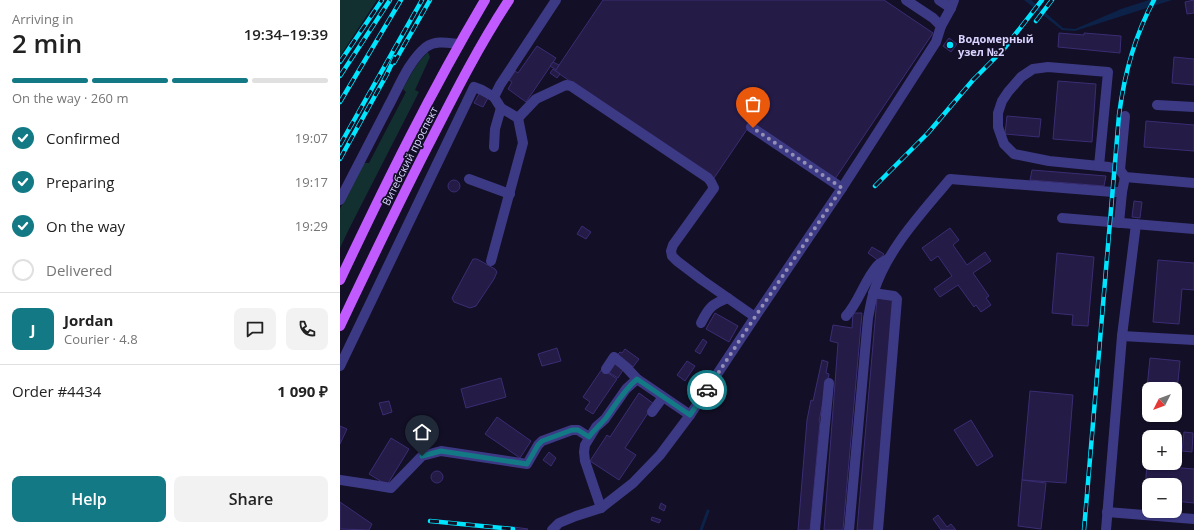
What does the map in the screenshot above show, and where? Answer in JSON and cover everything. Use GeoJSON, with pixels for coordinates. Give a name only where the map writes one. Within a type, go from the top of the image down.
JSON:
{"type":"FeatureCollection","features":[{"type":"Feature","properties":{"kind":"main road","name":"Витебский проспект"},"geometry":{"type":"LineString","coordinates":[[340,280],[402,151],[459,44],[485,0]]}},
{"type":"Feature","properties":{"kind":"main road","name":"Витебский проспект"},"geometry":{"type":"LineString","coordinates":[[340,326],[394,213],[450,103],[486,37],[509,0]]}},
{"type":"Feature","properties":{"kind":"street"},"geometry":{"type":"LineString","coordinates":[[494,97],[500,85],[556,0]]}},
{"type":"Feature","properties":{"kind":"street"},"geometry":{"type":"LineString","coordinates":[[906,0],[933,18],[941,26]]}},
{"type":"Feature","properties":{"kind":"street"},"geometry":{"type":"LineString","coordinates":[[553,530],[559,523],[601,508],[633,483],[660,455],[690,415],[842,188],[936,42],[941,26],[952,4],[939,0]]}},
{"type":"Feature","properties":{"kind":"street"},"geometry":{"type":"LineString","coordinates":[[340,200],[408,69],[431,44],[443,42],[459,44]]}},
{"type":"Feature","properties":{"kind":"street"},"geometry":{"type":"LineString","coordinates":[[1099,166],[1108,72],[1048,67],[1034,69],[1021,77],[1002,101],[998,113],[998,127],[1004,144],[1014,154],[1049,162],[1109,167],[1123,174],[1194,183]]}},
{"type":"Feature","properties":{"kind":"street"},"geometry":{"type":"LineString","coordinates":[[518,118],[536,99],[566,85],[571,86],[708,178],[714,188],[673,245],[671,251],[672,256],[686,268],[755,317]]}},
{"type":"Feature","properties":{"kind":"street"},"geometry":{"type":"LineString","coordinates":[[340,366],[474,87],[494,97],[501,108],[518,118],[523,143],[491,261]]}},
{"type":"Feature","properties":{"kind":"street"},"geometry":{"type":"LineString","coordinates":[[1157,105],[1194,107]]}},
{"type":"Feature","properties":{"kind":"street"},"geometry":{"type":"LineString","coordinates":[[494,147],[495,129],[501,108]]}},
{"type":"Feature","properties":{"kind":"street"},"geometry":{"type":"LineString","coordinates":[[1119,223],[1122,192],[1125,116]]}},
{"type":"Feature","properties":{"kind":"street"},"geometry":{"type":"LineString","coordinates":[[751,127],[842,188]]}},
{"type":"Feature","properties":{"kind":"street"},"geometry":{"type":"LineString","coordinates":[[469,179],[510,194]]}},
{"type":"Feature","properties":{"kind":"street"},"geometry":{"type":"LineString","coordinates":[[849,530],[868,318],[873,293],[877,281],[901,240],[950,179],[1122,192]]}},
{"type":"Feature","properties":{"kind":"street"},"geometry":{"type":"LineString","coordinates":[[1062,218],[1194,229]]}},
{"type":"Feature","properties":{"kind":"street"},"geometry":{"type":"LineString","coordinates":[[1106,530],[1122,336],[1136,224]]}},
{"type":"Feature","properties":{"kind":"street"},"geometry":{"type":"LineString","coordinates":[[846,316],[850,312],[878,266],[890,258]]}},
{"type":"Feature","properties":{"kind":"street"},"geometry":{"type":"LineString","coordinates":[[873,293],[894,296],[897,299],[878,530]]}},
{"type":"Feature","properties":{"kind":"street"},"geometry":{"type":"LineString","coordinates":[[701,323],[708,310],[718,302],[728,298]]}},
{"type":"Feature","properties":{"kind":"street"},"geometry":{"type":"LineString","coordinates":[[1122,336],[1194,340]]}},
{"type":"Feature","properties":{"kind":"street"},"geometry":{"type":"LineString","coordinates":[[606,369],[614,357],[637,379],[690,415]]}},
{"type":"Feature","properties":{"kind":"street"},"geometry":{"type":"LineString","coordinates":[[601,508],[585,461],[585,445],[596,427],[605,419],[626,389],[637,379]]}},
{"type":"Feature","properties":{"kind":"street"},"geometry":{"type":"LineString","coordinates":[[815,530],[829,383]]}},
{"type":"Feature","properties":{"kind":"street"},"geometry":{"type":"LineString","coordinates":[[652,412],[663,397]]}},
{"type":"Feature","properties":{"kind":"street"},"geometry":{"type":"LineString","coordinates":[[340,480],[390,488],[422,456],[441,451],[527,464],[542,441],[572,430],[578,430],[589,437]]}},
{"type":"Feature","properties":{"kind":"street"},"geometry":{"type":"LineString","coordinates":[[1107,512],[1194,519]]}},
{"type":"Feature","properties":{"kind":"green space"},"geometry":{"type":"Polygon","coordinates":[[[340,0],[377,0],[340,56],[340,0]]]}},
{"type":"Feature","properties":{"kind":"green space"},"geometry":{"type":"Polygon","coordinates":[[[428,52],[430,57],[415,90],[419,92],[340,248],[340,209],[364,163],[369,163],[406,92],[403,89],[408,79],[428,52]]]}},
{"type":"Feature","properties":{"kind":"water"},"geometry":{"type":"Polygon","coordinates":[[[1024,0],[1031,0],[1063,28],[1075,29],[1121,9],[1149,0],[1172,0],[1075,31],[1062,30],[1024,0]]]}},
{"type":"Feature","properties":{"kind":"building"},"geometry":{"type":"Polygon","coordinates":[[[603,0],[884,0],[933,33],[835,179],[752,122],[714,178],[555,71],[603,0]]]}},
{"type":"Feature","properties":{"kind":"building"},"geometry":{"type":"Polygon","coordinates":[[[1194,0],[1194,13],[1187,14],[1185,2],[1194,0]]]}},
{"type":"Feature","properties":{"kind":"building"},"geometry":{"type":"Polygon","coordinates":[[[1059,33],[1084,35],[1084,33],[1121,36],[1120,53],[1058,47],[1059,33]]]}},
{"type":"Feature","properties":{"kind":"building","name":"Водомерный узел №2"},"geometry":{"type":"Polygon","coordinates":[[[949,38],[957,44],[951,52],[943,46],[949,38]]]}},
{"type":"Feature","properties":{"kind":"building"},"geometry":{"type":"Polygon","coordinates":[[[537,46],[556,58],[526,102],[508,89],[512,82],[509,80],[515,71],[518,73],[537,46]]]}},
{"type":"Feature","properties":{"kind":"building"},"geometry":{"type":"Polygon","coordinates":[[[1174,57],[1194,59],[1194,85],[1172,83],[1174,57]]]}},
{"type":"Feature","properties":{"kind":"building"},"geometry":{"type":"Polygon","coordinates":[[[553,62],[559,65],[556,70],[550,66],[553,62]]]}},
{"type":"Feature","properties":{"kind":"building"},"geometry":{"type":"Polygon","coordinates":[[[553,69],[560,74],[557,78],[550,73],[553,69]]]}},
{"type":"Feature","properties":{"kind":"building"},"geometry":{"type":"Polygon","coordinates":[[[1058,81],[1096,84],[1092,142],[1053,139],[1058,81]]]}},
{"type":"Feature","properties":{"kind":"building"},"geometry":{"type":"Polygon","coordinates":[[[479,94],[488,98],[483,107],[474,103],[479,94]]]}},
{"type":"Feature","properties":{"kind":"building"},"geometry":{"type":"Polygon","coordinates":[[[1007,116],[1041,119],[1039,137],[1005,134],[1007,116]]]}},
{"type":"Feature","properties":{"kind":"building"},"geometry":{"type":"Polygon","coordinates":[[[1146,121],[1194,125],[1194,151],[1144,147],[1146,121]]]}},
{"type":"Feature","properties":{"kind":"building"},"geometry":{"type":"Polygon","coordinates":[[[1032,170],[1106,176],[1104,186],[1030,180],[1032,170]]]}},
{"type":"Feature","properties":{"kind":"building"},"geometry":{"type":"Polygon","coordinates":[[[454,180],[458,182],[460,186],[458,190],[454,192],[450,190],[448,186],[450,182],[454,180]]]}},
{"type":"Feature","properties":{"kind":"building"},"geometry":{"type":"Polygon","coordinates":[[[1134,201],[1142,202],[1140,218],[1132,217],[1134,201]]]}},
{"type":"Feature","properties":{"kind":"building"},"geometry":{"type":"Polygon","coordinates":[[[582,226],[591,232],[586,239],[577,234],[582,226]]]}},
{"type":"Feature","properties":{"kind":"building"},"geometry":{"type":"Polygon","coordinates":[[[950,228],[959,240],[953,245],[967,265],[985,252],[991,261],[973,273],[989,296],[986,298],[991,305],[981,312],[976,305],[974,307],[958,285],[940,297],[934,289],[952,276],[938,256],[931,261],[922,248],[950,228]]]}},
{"type":"Feature","properties":{"kind":"building"},"geometry":{"type":"Polygon","coordinates":[[[872,247],[884,254],[879,261],[868,253],[872,247]]]}},
{"type":"Feature","properties":{"kind":"building"},"geometry":{"type":"Polygon","coordinates":[[[1057,253],[1094,257],[1088,326],[1072,325],[1073,315],[1052,313],[1057,253]]]}},
{"type":"Feature","properties":{"kind":"building"},"geometry":{"type":"Polygon","coordinates":[[[473,259],[477,259],[495,269],[497,272],[476,306],[470,308],[454,302],[452,298],[473,259]]]}},
{"type":"Feature","properties":{"kind":"building"},"geometry":{"type":"Polygon","coordinates":[[[1158,260],[1194,263],[1194,290],[1182,289],[1179,324],[1153,322],[1158,260]]]}},
{"type":"Feature","properties":{"kind":"building"},"geometry":{"type":"Polygon","coordinates":[[[877,298],[894,300],[875,530],[857,530],[877,298]]]}},
{"type":"Feature","properties":{"kind":"building"},"geometry":{"type":"Polygon","coordinates":[[[715,313],[738,326],[729,342],[706,329],[715,313]]]}},
{"type":"Feature","properties":{"kind":"building"},"geometry":{"type":"Polygon","coordinates":[[[853,313],[862,313],[843,530],[824,530],[838,343],[830,341],[833,325],[852,328],[853,313]]]}},
{"type":"Feature","properties":{"kind":"building"},"geometry":{"type":"Polygon","coordinates":[[[703,339],[707,342],[700,354],[695,351],[703,339]]]}},
{"type":"Feature","properties":{"kind":"building"},"geometry":{"type":"Polygon","coordinates":[[[557,348],[561,361],[542,366],[538,354],[557,348]]]}},
{"type":"Feature","properties":{"kind":"building"},"geometry":{"type":"Polygon","coordinates":[[[625,349],[639,359],[633,367],[617,355],[620,352],[622,353],[625,349]]]}},
{"type":"Feature","properties":{"kind":"building"},"geometry":{"type":"Polygon","coordinates":[[[1150,358],[1180,361],[1178,382],[1148,382],[1150,358]]]}},
{"type":"Feature","properties":{"kind":"building"},"geometry":{"type":"Polygon","coordinates":[[[822,360],[828,362],[826,373],[829,374],[819,421],[810,530],[798,530],[807,420],[811,400],[813,401],[822,360]]]}},
{"type":"Feature","properties":{"kind":"building"},"geometry":{"type":"Polygon","coordinates":[[[687,361],[695,366],[685,381],[677,375],[687,361]]]}},
{"type":"Feature","properties":{"kind":"building"},"geometry":{"type":"Polygon","coordinates":[[[614,363],[623,370],[618,378],[608,372],[614,363]]]}},
{"type":"Feature","properties":{"kind":"building"},"geometry":{"type":"Polygon","coordinates":[[[602,369],[617,379],[593,414],[585,409],[590,402],[583,397],[602,369]]]}},
{"type":"Feature","properties":{"kind":"building"},"geometry":{"type":"Polygon","coordinates":[[[501,378],[506,397],[466,408],[461,389],[501,378]]]}},
{"type":"Feature","properties":{"kind":"building"},"geometry":{"type":"Polygon","coordinates":[[[1030,391],[1073,395],[1066,483],[1022,480],[1030,391]]]}},
{"type":"Feature","properties":{"kind":"building"},"geometry":{"type":"Polygon","coordinates":[[[639,393],[654,404],[625,448],[636,455],[619,480],[590,461],[607,435],[610,437],[639,393]]]}},
{"type":"Feature","properties":{"kind":"building"},"geometry":{"type":"Polygon","coordinates":[[[389,401],[392,412],[383,415],[379,403],[389,401]]]}},
{"type":"Feature","properties":{"kind":"building"},"geometry":{"type":"Polygon","coordinates":[[[497,417],[531,441],[520,458],[485,434],[497,417]]]}},
{"type":"Feature","properties":{"kind":"building"},"geometry":{"type":"Polygon","coordinates":[[[971,420],[993,456],[977,466],[954,430],[971,420]]]}},
{"type":"Feature","properties":{"kind":"building"},"geometry":{"type":"Polygon","coordinates":[[[340,426],[347,429],[340,444],[340,426]]]}},
{"type":"Feature","properties":{"kind":"building"},"geometry":{"type":"Polygon","coordinates":[[[1184,432],[1193,433],[1192,452],[1182,451],[1184,432]]]}},
{"type":"Feature","properties":{"kind":"building"},"geometry":{"type":"Polygon","coordinates":[[[391,438],[409,449],[387,485],[369,474],[391,438]]]}},
{"type":"Feature","properties":{"kind":"building"},"geometry":{"type":"Polygon","coordinates":[[[549,452],[556,458],[551,466],[543,460],[549,452]]]}},
{"type":"Feature","properties":{"kind":"building"},"geometry":{"type":"Polygon","coordinates":[[[1182,468],[1194,469],[1194,503],[1182,502],[1182,478],[1146,478],[1147,470],[1182,470],[1182,468]]]}},
{"type":"Feature","properties":{"kind":"building"},"geometry":{"type":"Polygon","coordinates":[[[435,471],[439,471],[443,477],[439,483],[435,483],[431,479],[431,475],[435,471]]]}},
{"type":"Feature","properties":{"kind":"building"},"geometry":{"type":"Polygon","coordinates":[[[1022,480],[1046,483],[1041,529],[1018,526],[1022,480]]]}},
{"type":"Feature","properties":{"kind":"building"},"geometry":{"type":"Polygon","coordinates":[[[340,502],[372,524],[369,530],[340,529],[340,502]]]}},
{"type":"Feature","properties":{"kind":"building"},"geometry":{"type":"Polygon","coordinates":[[[661,503],[666,506],[664,511],[659,508],[661,503]]]}},
{"type":"Feature","properties":{"kind":"building"},"geometry":{"type":"Polygon","coordinates":[[[938,515],[947,527],[951,524],[956,530],[941,530],[933,519],[938,515]]]}},
{"type":"Feature","properties":{"kind":"building"},"geometry":{"type":"Polygon","coordinates":[[[652,517],[661,520],[659,523],[651,520],[652,517]]]}},
{"type":"Feature","properties":{"kind":"building"},"geometry":{"type":"Polygon","coordinates":[[[514,527],[528,529],[514,530],[514,527]]]}},
{"type":"Feature","properties":{"kind":"waterway"},"geometry":{"type":"LineString","coordinates":[[701,530],[708,511]]}},
{"type":"Feature","properties":{"kind":"railway"},"geometry":{"type":"LineString","coordinates":[[340,62],[382,0]]}},
{"type":"Feature","properties":{"kind":"railway"},"geometry":{"type":"LineString","coordinates":[[340,76],[390,0]]}},
{"type":"Feature","properties":{"kind":"railway"},"geometry":{"type":"LineString","coordinates":[[340,102],[401,0]]}},
{"type":"Feature","properties":{"kind":"railway"},"geometry":{"type":"LineString","coordinates":[[340,145],[422,0]]}},
{"type":"Feature","properties":{"kind":"railway"},"geometry":{"type":"LineString","coordinates":[[394,63],[430,0]]}},
{"type":"Feature","properties":{"kind":"railway"},"geometry":{"type":"LineString","coordinates":[[875,186],[928,133],[973,80],[1003,50],[1042,0]]}},
{"type":"Feature","properties":{"kind":"railway"},"geometry":{"type":"LineString","coordinates":[[1036,21],[1052,0]]}},
{"type":"Feature","properties":{"kind":"railway"},"geometry":{"type":"LineString","coordinates":[[1084,530],[1119,115],[1131,56],[1141,27],[1154,0]]}},
{"type":"Feature","properties":{"kind":"railway"},"geometry":{"type":"LineString","coordinates":[[340,159],[395,57]]}},
{"type":"Feature","properties":{"kind":"railway"},"geometry":{"type":"LineString","coordinates":[[430,521],[513,529]]}},
{"type":"Feature","properties":{"kind":"way so far"},"geometry":{"type":"LineString","coordinates":[[707,390],[842,188],[753,128]]}},
{"type":"Feature","properties":{"kind":"place","name":"Водомерный узел №2"},"geometry":{"type":"Point","coordinates":[950,45]}},
{"type":"Feature","properties":{"kind":"route"},"geometry":{"type":"LineString","coordinates":[[422,456],[441,451],[527,464],[542,441],[572,430],[578,430],[589,437],[596,427],[605,419],[626,389],[637,379],[690,415],[707,390]]}}]}
